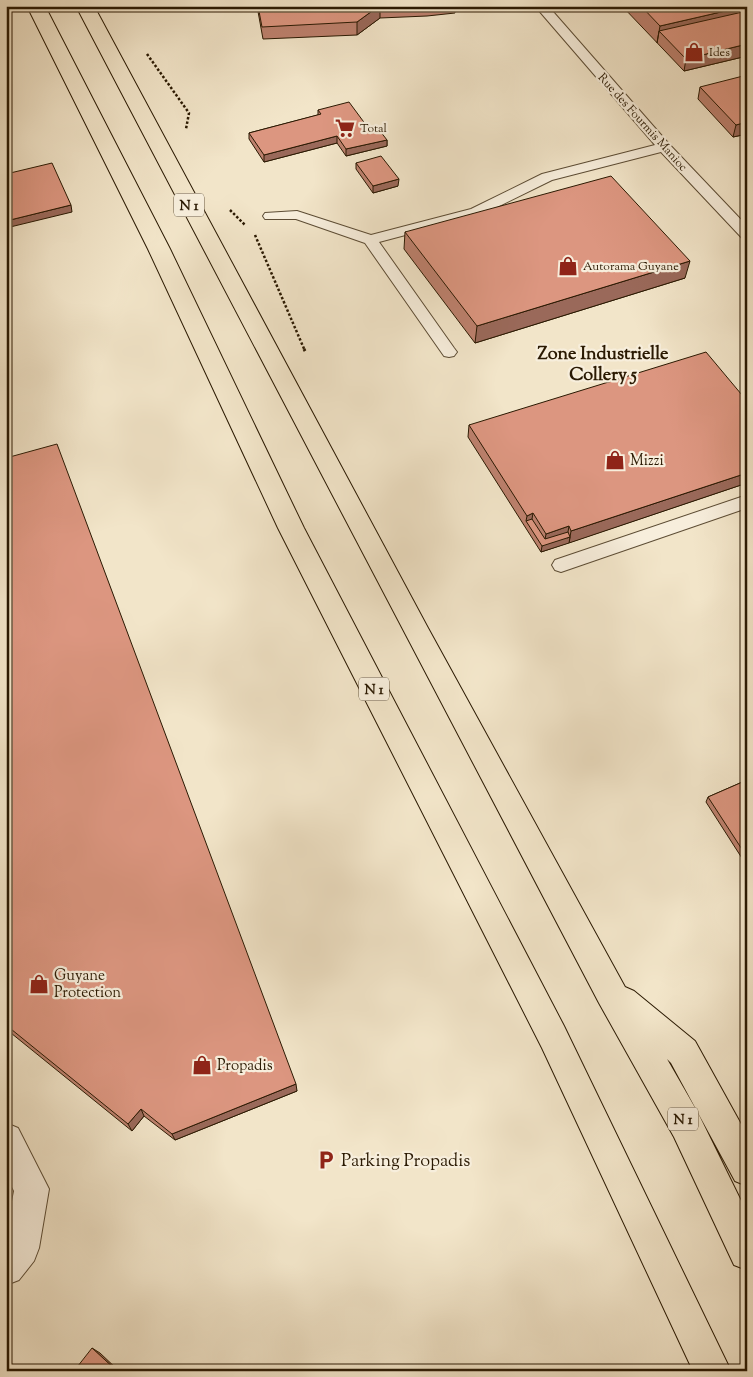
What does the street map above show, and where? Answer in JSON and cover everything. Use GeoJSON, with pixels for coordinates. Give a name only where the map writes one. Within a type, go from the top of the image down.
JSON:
{"type":"FeatureCollection","features":[{"type":"Feature","properties":{"kind":"main road","name":"N 1"},"geometry":{"type":"LineString","coordinates":[[36,6],[159,249],[291,528],[553,1037],[712,1371]]}},
{"type":"Feature","properties":{"kind":"main road","name":"N 1"},"geometry":{"type":"LineString","coordinates":[[85,6],[294,403],[610,992],[686,1125],[747,1252]]}},
{"type":"Feature","properties":{"kind":"main road"},"geometry":{"type":"LineString","coordinates":[[610,992],[683,1052],[747,1169]]}},
{"type":"Feature","properties":{"kind":"street"},"geometry":{"type":"LineString","coordinates":[[6,1140],[32,1190],[21,1248],[6,1267]]}},
{"type":"Feature","properties":{"kind":"lane","name":"Rue des Fourmis Manioc"},"geometry":{"type":"LineString","coordinates":[[541,6],[664,146],[747,235]]}},
{"type":"Feature","properties":{"kind":"lane"},"geometry":{"type":"LineString","coordinates":[[270,216],[297,215],[370,240],[476,212],[547,177],[664,146]]}},
{"type":"Feature","properties":{"kind":"lane"},"geometry":{"type":"LineString","coordinates":[[370,240],[449,352]]}},
{"type":"Feature","properties":{"kind":"lane"},"geometry":{"type":"LineString","coordinates":[[561,565],[747,500]]}},
{"type":"Feature","properties":{"kind":"building"},"geometry":{"type":"Polygon","coordinates":[[[258,6],[379,6],[357,22],[262,27],[258,6]]]}},
{"type":"Feature","properties":{"kind":"building"},"geometry":{"type":"Polygon","coordinates":[[[428,6],[455,6],[455,7],[428,10],[428,6]]]}},
{"type":"Feature","properties":{"kind":"building"},"geometry":{"type":"Polygon","coordinates":[[[641,6],[747,6],[660,26],[641,6]]]}},
{"type":"Feature","properties":{"kind":"building"},"geometry":{"type":"Polygon","coordinates":[[[747,11],[747,44],[686,59],[659,31],[747,11]]]}},
{"type":"Feature","properties":{"kind":"building"},"geometry":{"type":"Polygon","coordinates":[[[747,75],[747,122],[736,125],[700,87],[747,75]]]}},
{"type":"Feature","properties":{"kind":"building"},"geometry":{"type":"Polygon","coordinates":[[[349,102],[369,129],[377,127],[387,140],[346,149],[337,136],[264,155],[249,133],[321,114],[318,110],[349,102]]]}},
{"type":"Feature","properties":{"kind":"building"},"geometry":{"type":"Polygon","coordinates":[[[381,156],[399,179],[373,186],[356,163],[381,156]]]}},
{"type":"Feature","properties":{"kind":"building"},"geometry":{"type":"Polygon","coordinates":[[[52,163],[71,205],[6,221],[6,174],[52,163]]]}},
{"type":"Feature","properties":{"kind":"building"},"geometry":{"type":"Polygon","coordinates":[[[611,176],[690,261],[477,326],[405,232],[611,176]]]}},
{"type":"Feature","properties":{"kind":"building","name":"Mizzi"},"geometry":{"type":"Polygon","coordinates":[[[706,352],[747,401],[747,473],[571,531],[569,526],[546,534],[533,513],[527,516],[469,425],[706,352]]]}},
{"type":"Feature","properties":{"kind":"building"},"geometry":{"type":"Polygon","coordinates":[[[57,444],[296,1084],[172,1134],[141,1109],[128,1124],[6,1025],[6,458],[57,444]]]}},
{"type":"Feature","properties":{"kind":"building"},"geometry":{"type":"Polygon","coordinates":[[[532,519],[545,539],[568,532],[570,537],[542,546],[526,521],[532,519]]]}},
{"type":"Feature","properties":{"kind":"building"},"geometry":{"type":"Polygon","coordinates":[[[747,780],[747,857],[708,797],[747,780]]]}},
{"type":"Feature","properties":{"kind":"building"},"geometry":{"type":"Polygon","coordinates":[[[92,1348],[117,1371],[74,1371],[92,1348]]]}},
{"type":"Feature","properties":{"kind":"place","name":"Ides"},"geometry":{"type":"Point","coordinates":[694,52]}},
{"type":"Feature","properties":{"kind":"place","name":"Total"},"geometry":{"type":"Point","coordinates":[345,128]}},
{"type":"Feature","properties":{"kind":"place","name":"Autorama Guyane"},"geometry":{"type":"Point","coordinates":[568,266]}},
{"type":"Feature","properties":{"kind":"place","name":"Mizzi"},"geometry":{"type":"Point","coordinates":[615,460]}},
{"type":"Feature","properties":{"kind":"place","name":"Guyane Protection"},"geometry":{"type":"Point","coordinates":[39,984]}},
{"type":"Feature","properties":{"kind":"place","name":"Propadis"},"geometry":{"type":"Point","coordinates":[202,1065]}},
{"type":"Feature","properties":{"kind":"place","name":"Parking Propadis"},"geometry":{"type":"Point","coordinates":[326,1160]}},
{"type":"Feature","properties":{"kind":"district","name":"Zone Industrielle Collery 5"},"geometry":{"type":"Point","coordinates":[603,363]}}]}
